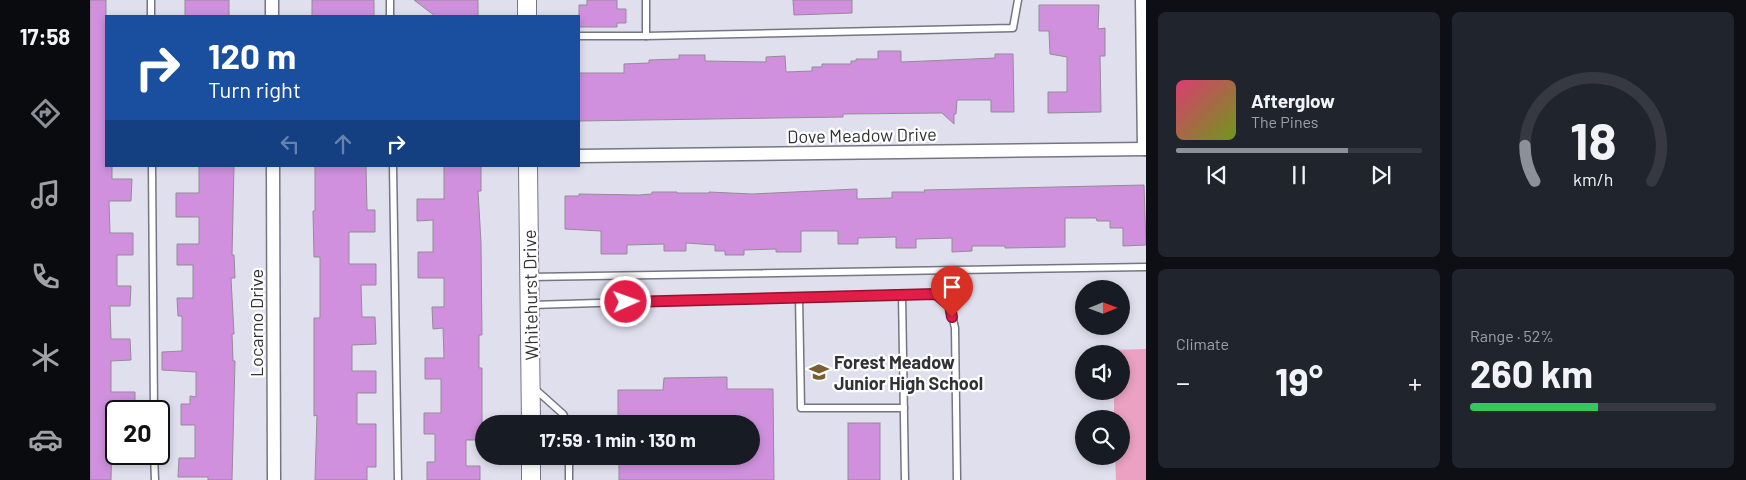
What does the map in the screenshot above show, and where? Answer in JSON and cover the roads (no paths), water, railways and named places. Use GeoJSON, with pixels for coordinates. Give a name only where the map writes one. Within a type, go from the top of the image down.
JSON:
{"type":"FeatureCollection","features":[{"type":"Feature","properties":{"kind":"street"},"geometry":{"type":"LineString","coordinates":[[272,0],[272,15]]}},
{"type":"Feature","properties":{"kind":"street"},"geometry":{"type":"LineString","coordinates":[[527,0],[527,15]]}},
{"type":"Feature","properties":{"kind":"street"},"geometry":{"type":"LineString","coordinates":[[1142,0],[1144,21],[1145,149]]}},
{"type":"Feature","properties":{"kind":"street","name":"Dove Meadow Drive"},"geometry":{"type":"LineString","coordinates":[[580,156],[1145,149]]}},
{"type":"Feature","properties":{"kind":"street","name":"Locarno Drive"},"geometry":{"type":"LineString","coordinates":[[272,167],[274,480]]}},
{"type":"Feature","properties":{"kind":"street","name":"Whitehurst Drive"},"geometry":{"type":"LineString","coordinates":[[528,167],[531,415]]}},
{"type":"Feature","properties":{"kind":"street"},"geometry":{"type":"LineString","coordinates":[[531,465],[531,480]]}},
{"type":"Feature","properties":{"kind":"lane"},"geometry":{"type":"LineString","coordinates":[[151,0],[152,15]]}},
{"type":"Feature","properties":{"kind":"lane"},"geometry":{"type":"LineString","coordinates":[[390,0],[390,15]]}},
{"type":"Feature","properties":{"kind":"lane"},"geometry":{"type":"LineString","coordinates":[[646,0],[646,36]]}},
{"type":"Feature","properties":{"kind":"lane"},"geometry":{"type":"LineString","coordinates":[[580,36],[1013,28],[1018,0]]}},
{"type":"Feature","properties":{"kind":"lane"},"geometry":{"type":"LineString","coordinates":[[152,167],[154,400]]}},
{"type":"Feature","properties":{"kind":"lane"},"geometry":{"type":"LineString","coordinates":[[393,167],[398,480]]}},
{"type":"Feature","properties":{"kind":"lane"},"geometry":{"type":"LineString","coordinates":[[530,277],[1146,267]]}},
{"type":"Feature","properties":{"kind":"lane"},"geometry":{"type":"LineString","coordinates":[[902,294],[905,480]]}},
{"type":"Feature","properties":{"kind":"lane"},"geometry":{"type":"LineString","coordinates":[[530,305],[936,294],[950,306],[955,328],[957,480]]}},
{"type":"Feature","properties":{"kind":"lane"},"geometry":{"type":"LineString","coordinates":[[799,297],[802,408],[904,408]]}},
{"type":"Feature","properties":{"kind":"lane"},"geometry":{"type":"LineString","coordinates":[[530,385],[564,415]]}},
{"type":"Feature","properties":{"kind":"lane"},"geometry":{"type":"LineString","coordinates":[[154,465],[154,480]]}},
{"type":"Feature","properties":{"kind":"lane"},"geometry":{"type":"LineString","coordinates":[[569,465],[569,480]]}},
{"type":"Feature","properties":{"kind":"place","name":"Forest Meadow Junior High School"},"geometry":{"type":"Point","coordinates":[819,372]}}]}
